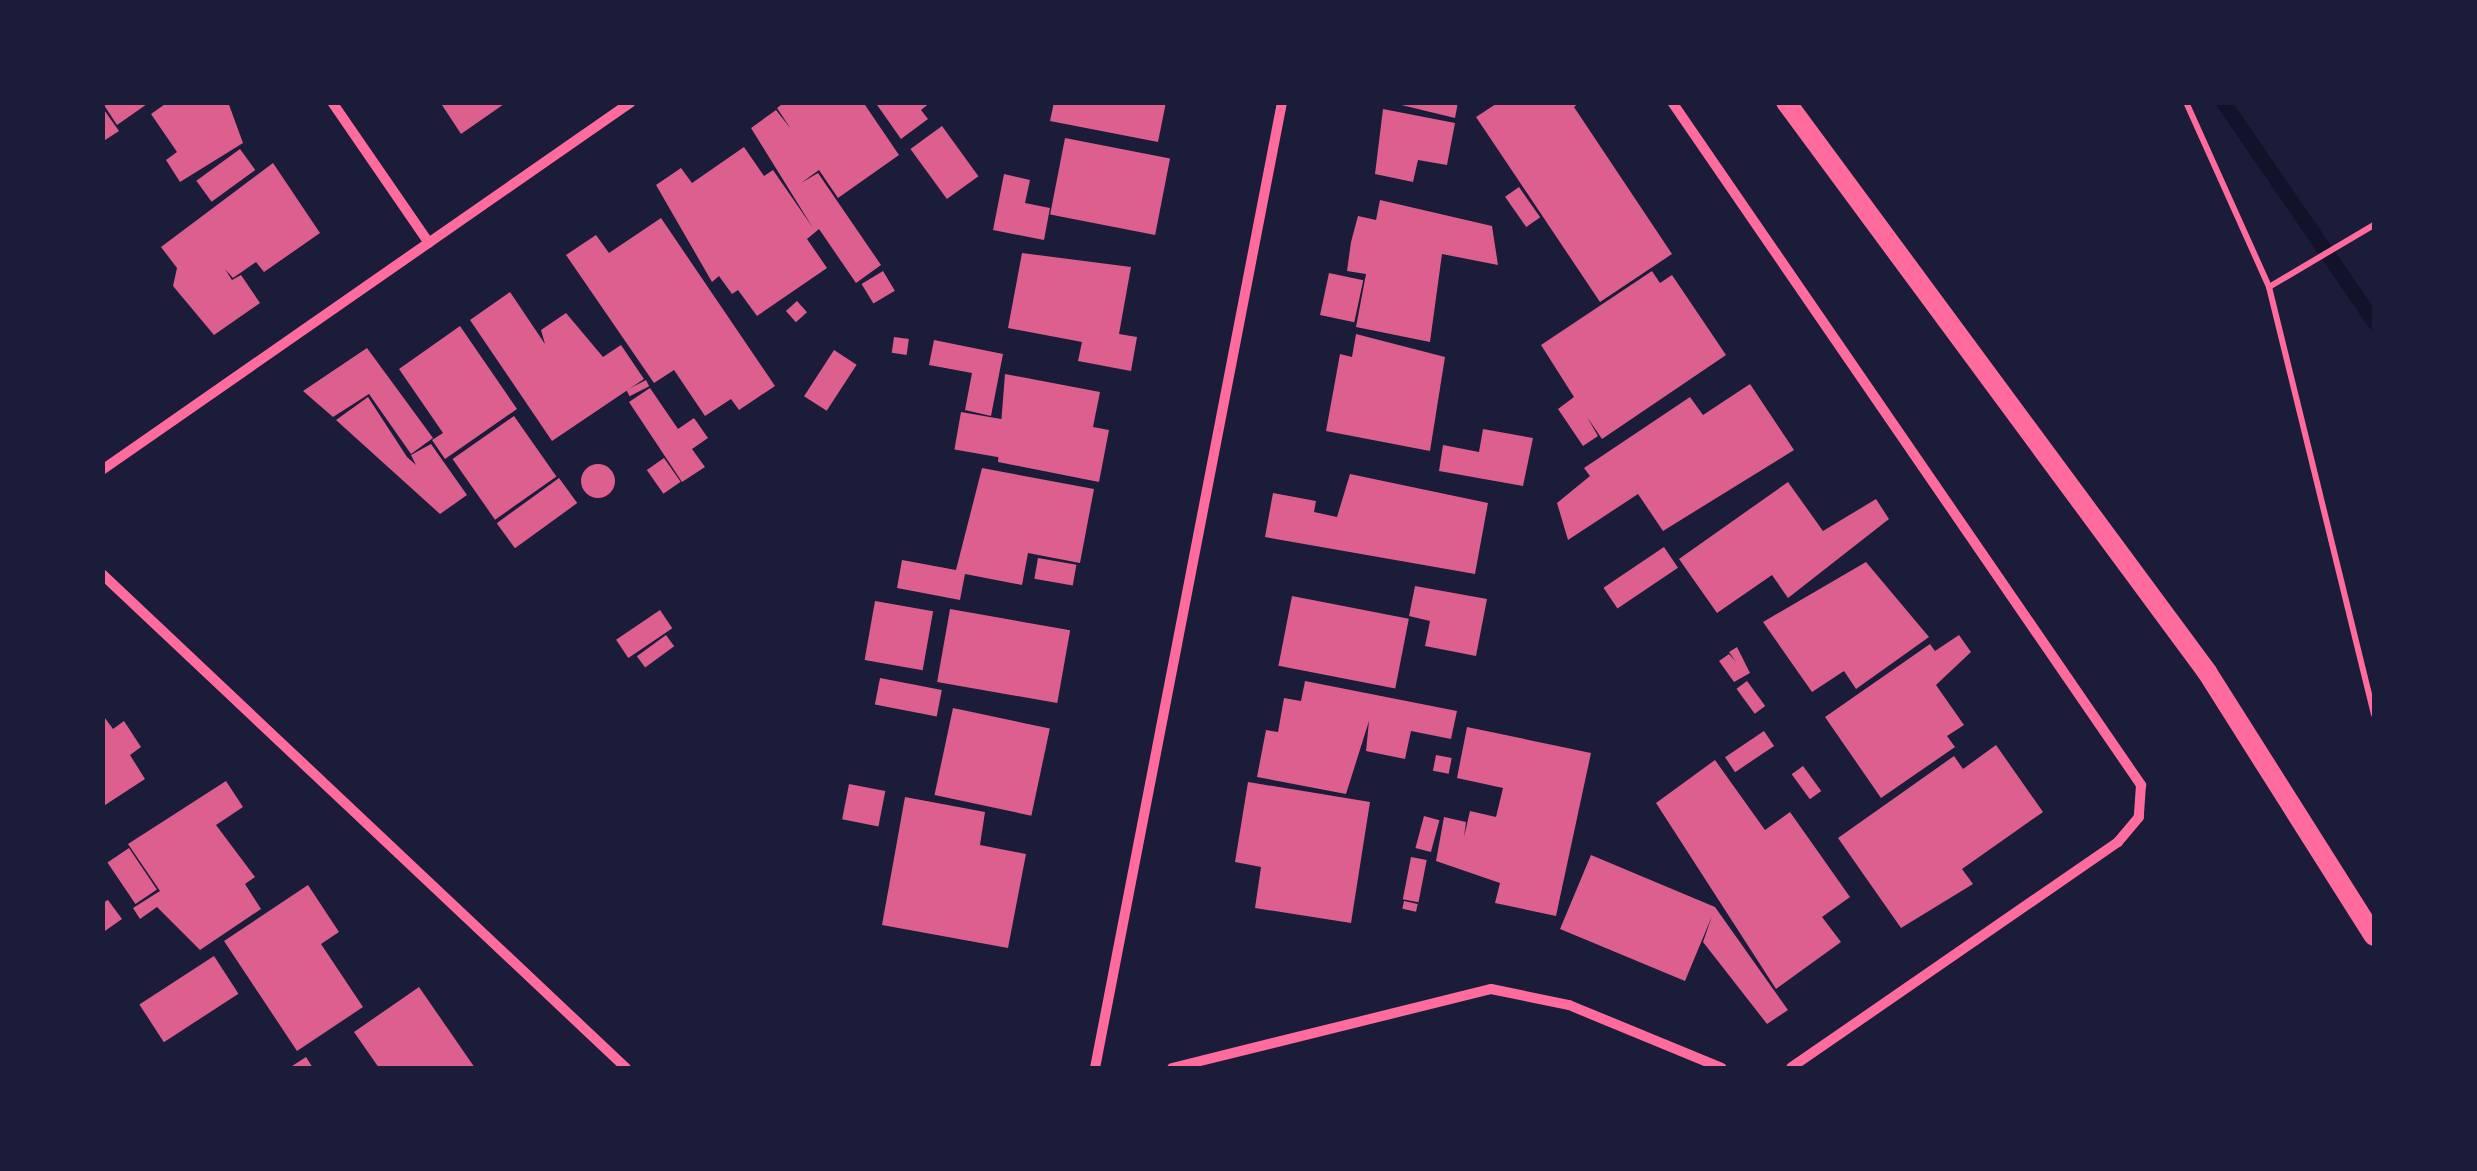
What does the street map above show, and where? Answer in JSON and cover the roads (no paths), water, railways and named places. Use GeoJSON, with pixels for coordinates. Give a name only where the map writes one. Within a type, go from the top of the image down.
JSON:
{"type":"FeatureCollection","features":[{"type":"Feature","properties":{"kind":"main road"},"geometry":{"type":"LineString","coordinates":[[1786,102],[1990,390],[2207,672],[2374,936]]}},
{"type":"Feature","properties":{"kind":"street"},"geometry":{"type":"LineString","coordinates":[[332,102],[429,243]]}},
{"type":"Feature","properties":{"kind":"street"},"geometry":{"type":"LineString","coordinates":[[102,470],[632,102]]}},
{"type":"Feature","properties":{"kind":"street"},"geometry":{"type":"LineString","coordinates":[[1095,1068],[1282,102]]}},
{"type":"Feature","properties":{"kind":"street"},"geometry":{"type":"LineString","coordinates":[[1672,102],[2135,770],[2142,802],[2118,842],[1791,1068]]}},
{"type":"Feature","properties":{"kind":"street"},"geometry":{"type":"LineString","coordinates":[[102,574],[626,1068]]}},
{"type":"Feature","properties":{"kind":"street"},"geometry":{"type":"LineString","coordinates":[[1172,1068],[1491,989],[1569,1005],[1722,1068]]}},
{"type":"Feature","properties":{"kind":"waterway"},"geometry":{"type":"LineString","coordinates":[[2223,102],[2374,322]]}}]}
